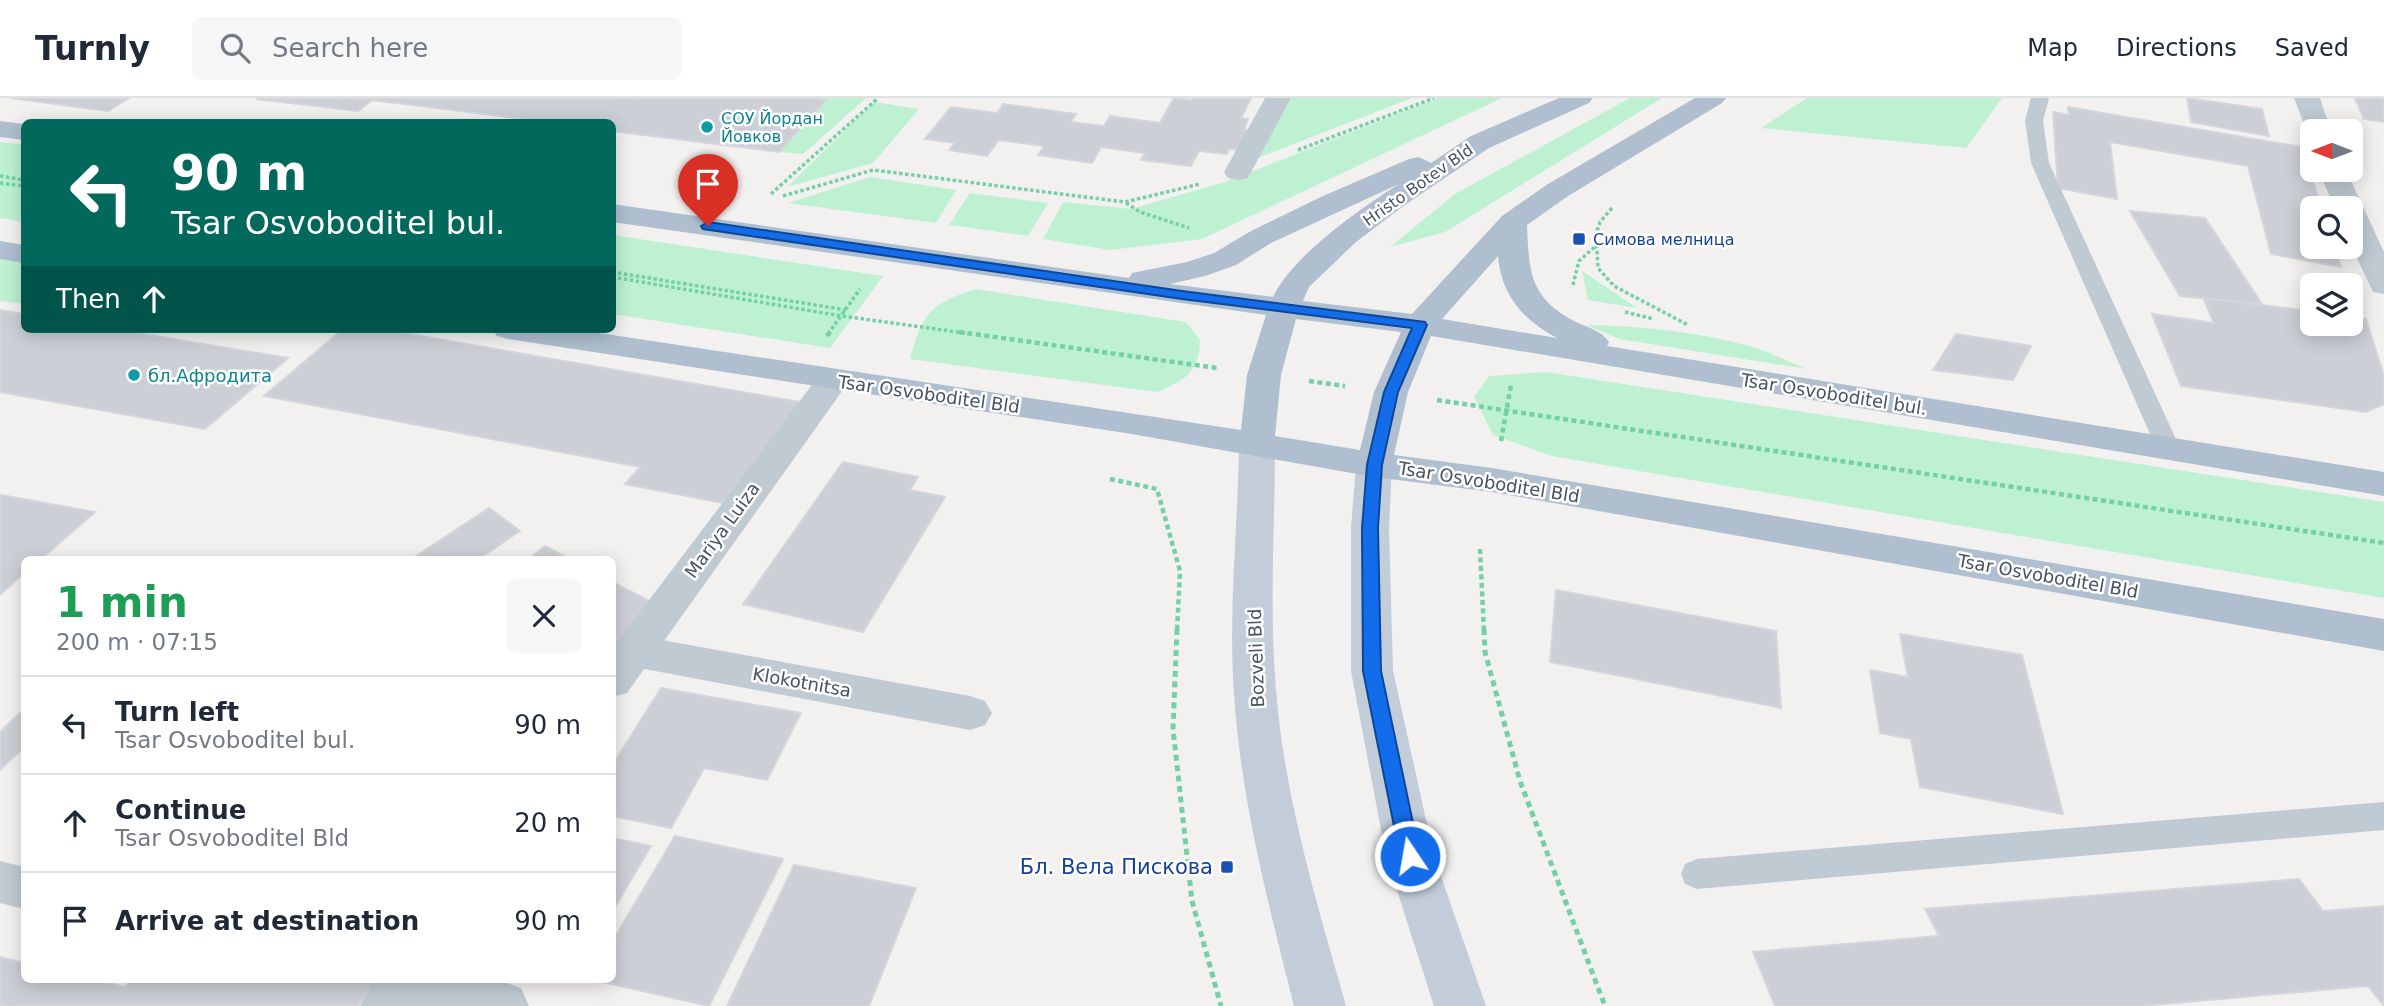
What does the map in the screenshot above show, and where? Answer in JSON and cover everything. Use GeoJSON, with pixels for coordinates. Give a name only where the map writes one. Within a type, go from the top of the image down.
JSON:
{"type":"FeatureCollection","features":[{"type":"Feature","properties":{"kind":"main road","name":"Hristo Botev Bld"},"geometry":{"type":"LineString","coordinates":[[1284,307],[1295,283],[1335,245],[1392,201],[1480,142],[1580,98]]}},
{"type":"Feature","properties":{"kind":"main road"},"geometry":{"type":"LineString","coordinates":[[1460,1006],[1410,856],[1372,671],[1370,528],[1374,465],[1391,392],[1420,325],[1512,222],[1558,190],[1713,98]]}},
{"type":"Feature","properties":{"kind":"main road"},"geometry":{"type":"LineString","coordinates":[[0,129],[21,132]]}},
{"type":"Feature","properties":{"kind":"main road"},"geometry":{"type":"LineString","coordinates":[[1117,285],[1194,270],[1225,259],[1261,237],[1373,183],[1480,142]]}},
{"type":"Feature","properties":{"kind":"main road"},"geometry":{"type":"LineString","coordinates":[[616,214],[1284,307]]}},
{"type":"Feature","properties":{"kind":"main road"},"geometry":{"type":"LineString","coordinates":[[1512,222],[1515,275],[1523,296],[1549,322],[1600,345],[1720,376]]}},
{"type":"Feature","properties":{"kind":"main road"},"geometry":{"type":"LineString","coordinates":[[0,250],[21,254]]}},
{"type":"Feature","properties":{"kind":"main road","name":"Tsar Osvoboditel bul."},"geometry":{"type":"LineString","coordinates":[[1284,307],[1420,325],[2384,484]]}},
{"type":"Feature","properties":{"kind":"main road","name":"Bozveli Bld"},"geometry":{"type":"LineString","coordinates":[[1284,307],[1264,375],[1257,444],[1253,626],[1258,724],[1281,862],[1320,1006]]}},
{"type":"Feature","properties":{"kind":"main road","name":"Tsar Osvoboditel Bld"},"geometry":{"type":"LineString","coordinates":[[533,333],[1257,444],[1374,465],[1492,480],[2384,635]]}},
{"type":"Feature","properties":{"kind":"street"},"geometry":{"type":"LineString","coordinates":[[1238,172],[1278,98]]}},
{"type":"Feature","properties":{"kind":"street"},"geometry":{"type":"LineString","coordinates":[[2307,98],[2314,119]]}},
{"type":"Feature","properties":{"kind":"street"},"geometry":{"type":"LineString","coordinates":[[2363,238],[2384,285]]}},
{"type":"Feature","properties":{"kind":"street","name":"Mariya Luiza"},"geometry":{"type":"LineString","coordinates":[[623,666],[833,380]]}},
{"type":"Feature","properties":{"kind":"street","name":"Klokotnitsa"},"geometry":{"type":"LineString","coordinates":[[623,666],[970,713]]}},
{"type":"Feature","properties":{"kind":"street"},"geometry":{"type":"LineString","coordinates":[[0,882],[21,887]]}},
{"type":"Feature","properties":{"kind":"street"},"geometry":{"type":"LineString","coordinates":[[397,987],[503,1006]]}},
{"type":"Feature","properties":{"kind":"lane"},"geometry":{"type":"LineString","coordinates":[[2040,98],[2034,125],[2035,146],[2040,163],[2169,450]]}},
{"type":"Feature","properties":{"kind":"lane"},"geometry":{"type":"LineString","coordinates":[[1697,874],[2384,816]]}},
{"type":"Feature","properties":{"kind":"path"},"geometry":{"type":"LineString","coordinates":[[878,98],[764,201],[873,170],[1125,202],[1214,181],[1434,98]]}},
{"type":"Feature","properties":{"kind":"path"},"geometry":{"type":"LineString","coordinates":[[0,176],[21,180]]}},
{"type":"Feature","properties":{"kind":"path"},"geometry":{"type":"LineString","coordinates":[[0,183],[21,186]]}},
{"type":"Feature","properties":{"kind":"path"},"geometry":{"type":"LineString","coordinates":[[1618,201],[1600,222],[1596,234],[1598,268],[1614,286],[1697,330],[1672,324]]}},
{"type":"Feature","properties":{"kind":"path"},"geometry":{"type":"LineString","coordinates":[[1125,202],[1140,212],[1199,230]]}},
{"type":"Feature","properties":{"kind":"path"},"geometry":{"type":"LineString","coordinates":[[1574,293],[1574,266],[1597,245]]}},
{"type":"Feature","properties":{"kind":"path"},"geometry":{"type":"LineString","coordinates":[[616,276],[846,310]]}},
{"type":"Feature","properties":{"kind":"path"},"geometry":{"type":"LineString","coordinates":[[616,276],[853,317],[1391,392],[1506,412],[2384,543]]}},
{"type":"Feature","properties":{"kind":"path"},"geometry":{"type":"LineString","coordinates":[[1622,312],[1660,321]]}},
{"type":"Feature","properties":{"kind":"path"},"geometry":{"type":"LineString","coordinates":[[1500,445],[1511,385]]}},
{"type":"Feature","properties":{"kind":"path"},"geometry":{"type":"LineString","coordinates":[[1110,479],[1157,489],[1180,571],[1173,729],[1192,901],[1221,1006]]}},
{"type":"Feature","properties":{"kind":"path"},"geometry":{"type":"LineString","coordinates":[[1480,549],[1485,652],[1520,781],[1605,1006]]}},
{"type":"Feature","properties":{"kind":"green space"},"geometry":{"type":"Polygon","coordinates":[[[811,98],[866,98],[803,154],[779,152],[826,100],[811,98]]]}},
{"type":"Feature","properties":{"kind":"green space"},"geometry":{"type":"Polygon","coordinates":[[[1291,98],[1412,98],[1258,158],[1291,98]]]}},
{"type":"Feature","properties":{"kind":"green space"},"geometry":{"type":"Polygon","coordinates":[[[1438,98],[1502,98],[1202,239],[1110,250],[1043,239],[1063,202],[1131,209],[1225,182],[1438,98]]]}},
{"type":"Feature","properties":{"kind":"green space"},"geometry":{"type":"Polygon","coordinates":[[[1630,98],[1662,98],[1445,232],[1390,247],[1455,194],[1630,98]]]}},
{"type":"Feature","properties":{"kind":"green space"},"geometry":{"type":"Polygon","coordinates":[[[1807,98],[2002,98],[1966,148],[1761,128],[1807,98]]]}},
{"type":"Feature","properties":{"kind":"green space"},"geometry":{"type":"Polygon","coordinates":[[[874,102],[919,109],[873,163],[787,187],[874,102]]]}},
{"type":"Feature","properties":{"kind":"green space"},"geometry":{"type":"Polygon","coordinates":[[[0,142],[21,144],[21,222],[0,218],[0,142]]]}},
{"type":"Feature","properties":{"kind":"green space"},"geometry":{"type":"Polygon","coordinates":[[[870,177],[956,190],[936,223],[788,203],[870,177]]]}},
{"type":"Feature","properties":{"kind":"green space"},"geometry":{"type":"Polygon","coordinates":[[[970,193],[1048,203],[1028,236],[949,225],[970,193]]]}},
{"type":"Feature","properties":{"kind":"green space"},"geometry":{"type":"Polygon","coordinates":[[[616,236],[883,276],[830,348],[616,314],[616,236]]]}},
{"type":"Feature","properties":{"kind":"green space"},"geometry":{"type":"Polygon","coordinates":[[[0,258],[21,262],[21,304],[0,301],[0,258]]]}},
{"type":"Feature","properties":{"kind":"green space"},"geometry":{"type":"Polygon","coordinates":[[[1582,271],[1637,308],[1588,300],[1582,271]]]}},
{"type":"Feature","properties":{"kind":"green space"},"geometry":{"type":"Polygon","coordinates":[[[975,289],[1186,322],[1200,340],[1197,360],[1183,379],[1157,392],[910,359],[919,331],[930,313],[947,300],[975,289]]]}},
{"type":"Feature","properties":{"kind":"green space"},"geometry":{"type":"Polygon","coordinates":[[[1587,325],[1651,328],[1715,338],[1756,348],[1807,369],[1619,339],[1587,325]]]}},
{"type":"Feature","properties":{"kind":"green space"},"geometry":{"type":"Polygon","coordinates":[[[1546,372],[2384,502],[2384,598],[1552,456],[1493,435],[1474,397],[1489,376],[1546,372]]]}},
{"type":"Feature","properties":{"kind":"building"},"geometry":{"type":"Polygon","coordinates":[[[10,98],[129,98],[108,111],[10,98]]]}},
{"type":"Feature","properties":{"kind":"building"},"geometry":{"type":"Polygon","coordinates":[[[1174,98],[1251,98],[1241,118],[1248,119],[1244,130],[1254,131],[1245,151],[1229,149],[1227,154],[1199,151],[1191,166],[1141,160],[1145,153],[1101,147],[1092,163],[1038,155],[1044,146],[999,140],[987,156],[949,150],[955,143],[925,139],[951,107],[997,113],[1003,104],[1076,114],[1071,122],[1104,126],[1110,116],[1160,123],[1174,98]]]}},
{"type":"Feature","properties":{"kind":"building"},"geometry":{"type":"Polygon","coordinates":[[[2187,98],[2262,109],[2269,136],[2191,122],[2187,98]]]}},
{"type":"Feature","properties":{"kind":"building"},"geometry":{"type":"Polygon","coordinates":[[[2355,98],[2384,98],[2384,122],[2364,119],[2355,98]]]}},
{"type":"Feature","properties":{"kind":"building","name":"СОУ Йордан Йовков"},"geometry":{"type":"Polygon","coordinates":[[[256,99],[826,100],[779,152],[616,132],[616,119],[525,119],[372,100],[358,111],[256,99]]]}},
{"type":"Feature","properties":{"kind":"building"},"geometry":{"type":"Polygon","coordinates":[[[2068,107],[2300,147],[2300,182],[2313,182],[2318,196],[2300,196],[2300,259],[2338,259],[2341,267],[2271,254],[2248,166],[2110,142],[2117,199],[2058,188],[2053,112],[2069,115],[2068,107]]]}},
{"type":"Feature","properties":{"kind":"building"},"geometry":{"type":"Polygon","coordinates":[[[2130,211],[2205,218],[2262,304],[2180,296],[2130,211]]]}},
{"type":"Feature","properties":{"kind":"building"},"geometry":{"type":"Polygon","coordinates":[[[2203,298],[2300,310],[2300,336],[2363,336],[2363,319],[2366,319],[2384,376],[2384,404],[2366,412],[2181,386],[2152,314],[2214,323],[2203,298]]]}},
{"type":"Feature","properties":{"kind":"building","name":"бл.Афродита"},"geometry":{"type":"Polygon","coordinates":[[[0,310],[21,314],[21,333],[137,333],[288,358],[205,429],[0,392],[0,310]]]}},
{"type":"Feature","properties":{"kind":"building"},"geometry":{"type":"Polygon","coordinates":[[[338,333],[404,333],[811,404],[738,506],[625,484],[640,467],[264,396],[338,333]]]}},
{"type":"Feature","properties":{"kind":"building"},"geometry":{"type":"Polygon","coordinates":[[[1956,334],[2031,346],[2013,380],[1933,370],[1956,334]]]}},
{"type":"Feature","properties":{"kind":"building"},"geometry":{"type":"Polygon","coordinates":[[[843,462],[918,477],[910,490],[945,497],[863,632],[743,604],[843,462]]]}},
{"type":"Feature","properties":{"kind":"building"},"geometry":{"type":"Polygon","coordinates":[[[1,495],[95,512],[45,556],[21,556],[21,576],[0,595],[1,495]]]}},
{"type":"Feature","properties":{"kind":"building"},"geometry":{"type":"Polygon","coordinates":[[[489,508],[520,531],[483,556],[416,556],[489,508]]]}},
{"type":"Feature","properties":{"kind":"building"},"geometry":{"type":"Polygon","coordinates":[[[545,546],[564,556],[533,556],[545,546]]]}},
{"type":"Feature","properties":{"kind":"building"},"geometry":{"type":"Polygon","coordinates":[[[616,584],[652,602],[624,641],[616,645],[616,584]]]}},
{"type":"Feature","properties":{"kind":"building"},"geometry":{"type":"Polygon","coordinates":[[[1556,590],[1776,631],[1781,708],[1550,662],[1556,590]]]}},
{"type":"Feature","properties":{"kind":"building"},"geometry":{"type":"Polygon","coordinates":[[[1900,634],[2022,655],[2063,814],[1920,787],[1911,739],[1880,733],[1870,670],[1908,677],[1900,634]]]}},
{"type":"Feature","properties":{"kind":"building"},"geometry":{"type":"Polygon","coordinates":[[[661,688],[801,713],[767,780],[704,768],[671,828],[616,817],[616,760],[661,688]]]}},
{"type":"Feature","properties":{"kind":"building"},"geometry":{"type":"Polygon","coordinates":[[[21,712],[21,750],[0,770],[0,732],[21,712]]]}},
{"type":"Feature","properties":{"kind":"building"},"geometry":{"type":"Polygon","coordinates":[[[675,836],[783,859],[709,1006],[606,983],[616,983],[616,935],[675,836]]]}},
{"type":"Feature","properties":{"kind":"building"},"geometry":{"type":"Polygon","coordinates":[[[616,839],[651,846],[616,905],[616,839]]]}},
{"type":"Feature","properties":{"kind":"building"},"geometry":{"type":"Polygon","coordinates":[[[794,865],[916,888],[869,1006],[727,1006],[794,865]]]}},
{"type":"Feature","properties":{"kind":"building"},"geometry":{"type":"Polygon","coordinates":[[[2299,879],[2323,911],[2384,906],[2384,1006],[2368,986],[2141,1006],[1775,1006],[1753,952],[1939,936],[1925,909],[2299,879]]]}},
{"type":"Feature","properties":{"kind":"building"},"geometry":{"type":"Polygon","coordinates":[[[0,957],[21,962],[21,983],[108,983],[125,987],[128,983],[375,983],[358,1006],[0,1006],[0,957]]]}},
{"type":"Feature","properties":{"kind":"place","name":"СОУ Йордан Йовков"},"geometry":{"type":"Point","coordinates":[707,127]}},
{"type":"Feature","properties":{"kind":"place","name":"Симова мелница"},"geometry":{"type":"Point","coordinates":[1579,239]}},
{"type":"Feature","properties":{"kind":"place","name":"бл.Афродита"},"geometry":{"type":"Point","coordinates":[134,375]}},
{"type":"Feature","properties":{"kind":"place","name":"Бл. Вела Пискова"},"geometry":{"type":"Point","coordinates":[1227,867]}},
{"type":"Feature","properties":{"kind":"route"},"geometry":{"type":"LineString","coordinates":[[708,226],[1182,295],[1420,325],[1391,392],[1374,465],[1370,528],[1372,671],[1410,856]]}}]}
